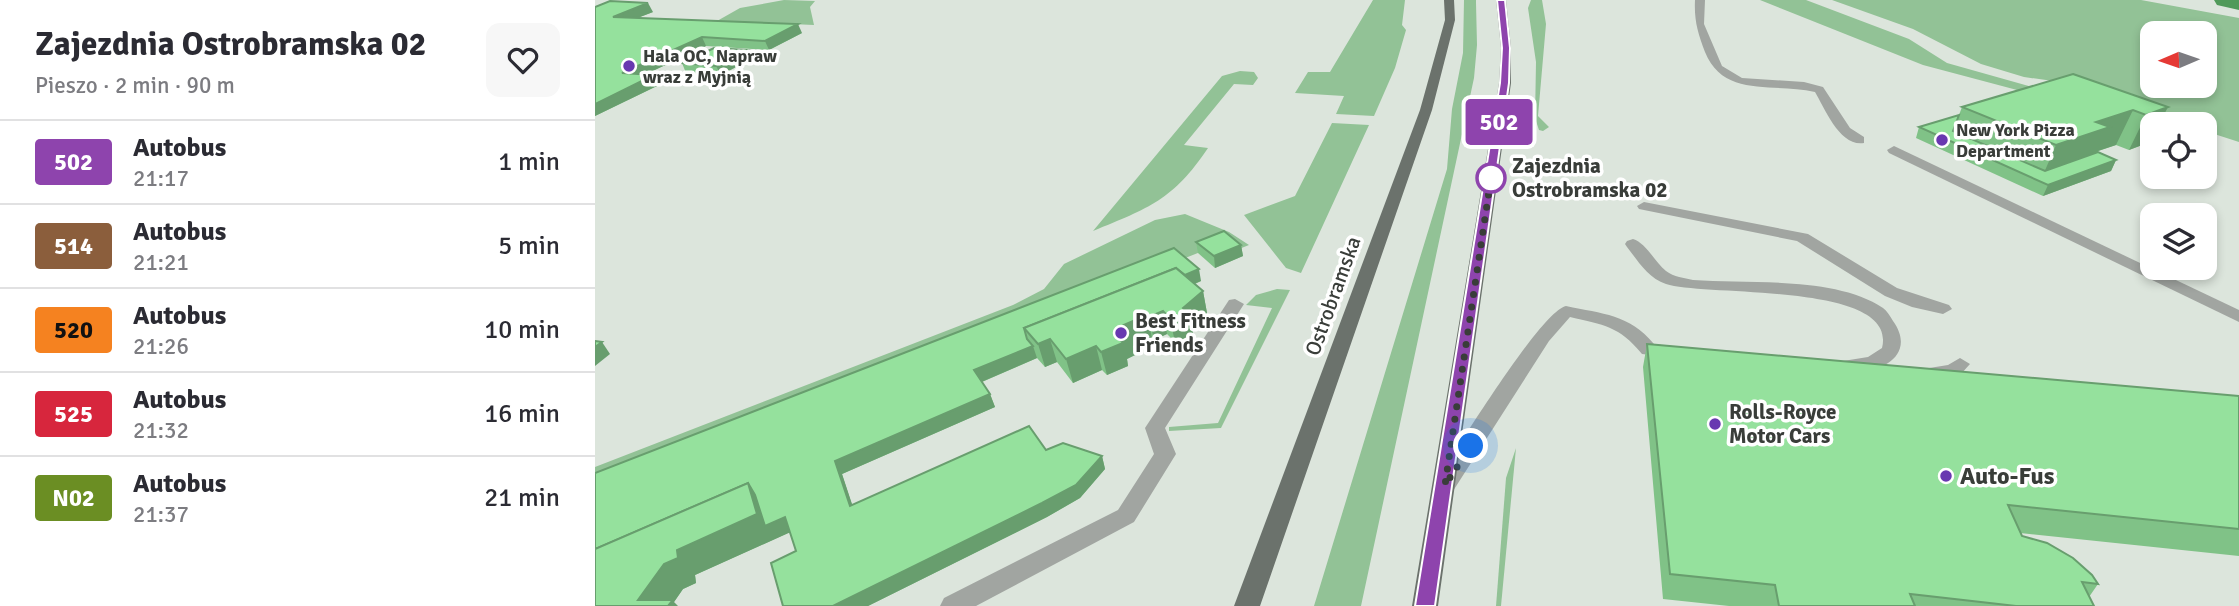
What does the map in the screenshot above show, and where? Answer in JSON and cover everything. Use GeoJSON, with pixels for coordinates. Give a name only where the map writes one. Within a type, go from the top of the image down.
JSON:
{"type":"FeatureCollection","features":[{"type":"Feature","properties":{"kind":"main road","name":"Ostrobramska"},"geometry":{"type":"LineString","coordinates":[[1247,606],[1374,260],[1429,99],[1450,20],[1449,0]]}},
{"type":"Feature","properties":{"kind":"main road"},"geometry":{"type":"LineString","coordinates":[[1425,606],[1505,83],[1506,41],[1501,0]]}},
{"type":"Feature","properties":{"kind":"street"},"geometry":{"type":"LineString","coordinates":[[1700,0],[1699,24],[1717,68],[1739,81],[1804,86],[1819,90],[1845,131],[1859,140]]}},
{"type":"Feature","properties":{"kind":"street"},"geometry":{"type":"LineString","coordinates":[[1893,150],[2239,317]]}},
{"type":"Feature","properties":{"kind":"street"},"geometry":{"type":"LineString","coordinates":[[1644,206],[1802,237],[1891,292],[1917,303],[1943,309]]}},
{"type":"Feature","properties":{"kind":"street"},"geometry":{"type":"LineString","coordinates":[[1633,244],[1655,271],[1680,283],[1825,294],[1861,303],[1880,316],[1891,330],[1894,367]]}},
{"type":"Feature","properties":{"kind":"street"},"geometry":{"type":"LineString","coordinates":[[953,606],[1126,516],[1165,454],[1155,428],[1235,304]]}},
{"type":"Feature","properties":{"kind":"street"},"geometry":{"type":"LineString","coordinates":[[1445,485],[1542,337],[1566,311],[1617,321],[1634,332],[1649,350],[1689,353]]}},
{"type":"Feature","properties":{"kind":"street"},"geometry":{"type":"LineString","coordinates":[[1834,364],[1946,372],[1960,364]]}},
{"type":"Feature","properties":{"kind":"green space"},"geometry":{"type":"Polygon","coordinates":[[[784,0],[815,1],[810,7],[814,25],[717,21],[740,8],[784,0]]]}},
{"type":"Feature","properties":{"kind":"green space"},"geometry":{"type":"Polygon","coordinates":[[[1373,0],[1405,0],[1402,25],[1406,30],[1395,68],[1374,116],[1336,114],[1344,96],[1295,93],[1308,72],[1330,72],[1373,0]]]}},
{"type":"Feature","properties":{"kind":"green space"},"geometry":{"type":"Polygon","coordinates":[[[1464,0],[1476,0],[1477,45],[1474,78],[1361,606],[1314,606],[1447,169],[1452,109],[1463,53],[1464,0]]]}},
{"type":"Feature","properties":{"kind":"green space"},"geometry":{"type":"Polygon","coordinates":[[[1531,0],[1542,0],[1546,24],[1538,116],[1549,127],[1543,131],[1539,130],[1535,118],[1536,62],[1528,8],[1531,0]]]}},
{"type":"Feature","properties":{"kind":"green space"},"geometry":{"type":"Polygon","coordinates":[[[1760,0],[1806,0],[1909,39],[1947,63],[2046,91],[2053,81],[2024,77],[1981,64],[1913,29],[1832,0],[2141,0],[2239,18],[2239,142],[2217,135],[2217,112],[2140,112],[2140,118],[2077,106],[1923,65],[1760,0]]]}},
{"type":"Feature","properties":{"kind":"green space"},"geometry":{"type":"Polygon","coordinates":[[[1240,71],[1254,72],[1258,78],[1253,85],[1234,84],[1184,145],[1208,148],[1183,180],[1145,208],[1093,231],[1222,76],[1240,71]]]}},
{"type":"Feature","properties":{"kind":"green space"},"geometry":{"type":"Polygon","coordinates":[[[1332,123],[1369,125],[1301,273],[1286,268],[1244,215],[1295,196],[1332,123]]]}},
{"type":"Feature","properties":{"kind":"green space"},"geometry":{"type":"Polygon","coordinates":[[[1185,214],[1229,232],[1249,245],[1224,255],[1213,247],[595,492],[595,467],[1013,305],[1044,289],[1064,264],[1155,220],[1185,214]]]}},
{"type":"Feature","properties":{"kind":"green space"},"geometry":{"type":"Polygon","coordinates":[[[1277,289],[1290,290],[1221,428],[1169,431],[1169,427],[1218,423],[1272,308],[1246,305],[1256,295],[1277,289]]]}},
{"type":"Feature","properties":{"kind":"green space"},"geometry":{"type":"Polygon","coordinates":[[[1516,448],[1501,606],[1496,606],[1506,478],[1516,448]]]}},
{"type":"Feature","properties":{"kind":"building","name":"Hala OC, Napraw wraz z Myjnią"},"geometry":{"type":"Polygon","coordinates":[[[610,1],[648,3],[613,17],[798,24],[765,41],[702,37],[622,73],[654,75],[595,104],[595,7],[610,1]]]}},
{"type":"Feature","properties":{"kind":"building"},"geometry":{"type":"Polygon","coordinates":[[[714,48],[747,50],[716,66],[682,63],[714,48]]]}},
{"type":"Feature","properties":{"kind":"building"},"geometry":{"type":"Polygon","coordinates":[[[2073,74],[2168,107],[2154,112],[2133,110],[2096,122],[2110,127],[2056,145],[1962,107],[2073,74]]]}},
{"type":"Feature","properties":{"kind":"building"},"geometry":{"type":"Polygon","coordinates":[[[1959,115],[1953,131],[2045,171],[2098,152],[2116,160],[2048,185],[1919,127],[1959,115]]]}},
{"type":"Feature","properties":{"kind":"building"},"geometry":{"type":"Polygon","coordinates":[[[1224,231],[1241,245],[1214,256],[1196,242],[1224,231]]]}},
{"type":"Feature","properties":{"kind":"building"},"geometry":{"type":"Polygon","coordinates":[[[1174,248],[1199,269],[1185,275],[1176,268],[1024,328],[1027,339],[1033,346],[974,370],[990,394],[835,461],[850,506],[1029,426],[1046,450],[1063,443],[1102,456],[1076,485],[1042,503],[833,606],[783,606],[771,563],[796,551],[785,517],[765,526],[748,483],[595,549],[595,473],[1174,248]]]}},
{"type":"Feature","properties":{"kind":"building"},"geometry":{"type":"Polygon","coordinates":[[[1176,268],[1203,291],[1183,308],[1190,315],[1170,319],[1163,311],[1149,317],[1147,315],[1124,325],[1130,332],[1118,337],[1123,343],[1101,352],[1096,346],[1066,359],[1050,339],[1038,344],[1024,328],[1176,268]]]}},
{"type":"Feature","properties":{"kind":"building","name":"Auto-Fus"},"geometry":{"type":"Polygon","coordinates":[[[1647,344],[2239,396],[2239,529],[2008,505],[2022,536],[2047,543],[2073,558],[2092,575],[2098,584],[2082,582],[2094,606],[2016,606],[1910,594],[1915,606],[1779,606],[1775,585],[1670,574],[1647,344]]]}},
{"type":"Feature","properties":{"kind":"building"},"geometry":{"type":"Polygon","coordinates":[[[748,483],[757,514],[677,550],[678,558],[664,564],[638,600],[673,600],[668,606],[595,606],[595,549],[748,483]]]}},
{"type":"Feature","properties":{"kind":"waterway"},"geometry":{"type":"LineString","coordinates":[[2225,0],[2239,3]]}},
{"type":"Feature","properties":{"kind":"bus line","name":"502"},"geometry":{"type":"LineString","coordinates":[[1425,606],[1505,83],[1506,48],[1501,0]]}},
{"type":"Feature","properties":{"kind":"place","name":"Hala OC, Napraw wraz z Myjnią"},"geometry":{"type":"Point","coordinates":[629,66]}},
{"type":"Feature","properties":{"kind":"place","name":"New York Pizza Department"},"geometry":{"type":"Point","coordinates":[1942,140]}},
{"type":"Feature","properties":{"kind":"place","name":"Zajezdnia Ostrobramska 02"},"geometry":{"type":"Point","coordinates":[1491,178]}},
{"type":"Feature","properties":{"kind":"place","name":"Best Fitness Friends"},"geometry":{"type":"Point","coordinates":[1121,333]}},
{"type":"Feature","properties":{"kind":"place","name":"Rolls-Royce Motor Cars"},"geometry":{"type":"Point","coordinates":[1715,424]}},
{"type":"Feature","properties":{"kind":"place","name":"Auto-Fus"},"geometry":{"type":"Point","coordinates":[1946,476]}},
{"type":"Feature","properties":{"kind":"route"},"geometry":{"type":"LineString","coordinates":[[1471,446],[1445,485],[1491,178]]}}]}
